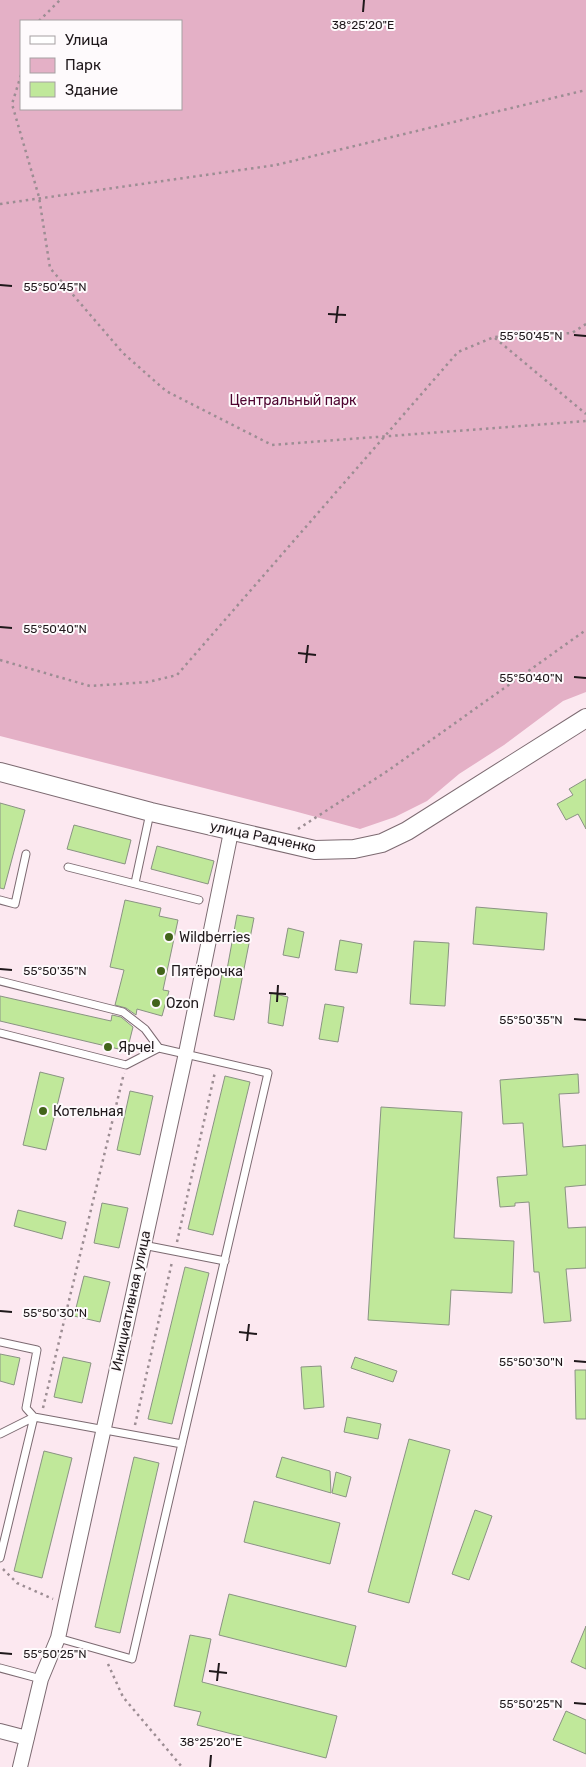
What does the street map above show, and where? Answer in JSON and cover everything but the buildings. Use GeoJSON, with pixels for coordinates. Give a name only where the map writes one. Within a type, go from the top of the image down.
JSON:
{"type":"FeatureCollection","features":[{"type":"Feature","properties":{"kind":"street","name":"улица Радченко"},"geometry":{"type":"LineString","coordinates":[[0,772],[231,832],[315,850],[354,849],[382,843],[407,831],[586,718]]}},
{"type":"Feature","properties":{"kind":"street","name":"Инициативная улица"},"geometry":{"type":"LineString","coordinates":[[20,1767],[41,1679],[58,1638],[64,1603],[104,1430],[186,1053],[231,832]]}},
{"type":"Feature","properties":{"kind":"street"},"geometry":{"type":"LineString","coordinates":[[0,1731],[27,1738]]}},
{"type":"Feature","properties":{"kind":"lane"},"geometry":{"type":"LineString","coordinates":[[135,883],[150,812]]}},
{"type":"Feature","properties":{"kind":"lane"},"geometry":{"type":"LineString","coordinates":[[0,900],[16,904],[26,854]]}},
{"type":"Feature","properties":{"kind":"lane"},"geometry":{"type":"LineString","coordinates":[[68,867],[199,900]]}},
{"type":"Feature","properties":{"kind":"lane"},"geometry":{"type":"LineString","coordinates":[[0,981],[122,1012],[145,1029],[159,1048]]}},
{"type":"Feature","properties":{"kind":"lane"},"geometry":{"type":"LineString","coordinates":[[0,1033],[126,1065],[159,1048],[268,1073],[132,1659],[58,1638]]}},
{"type":"Feature","properties":{"kind":"lane"},"geometry":{"type":"LineString","coordinates":[[143,1245],[225,1261]]}},
{"type":"Feature","properties":{"kind":"lane"},"geometry":{"type":"LineString","coordinates":[[0,1342],[37,1350],[26,1408],[37,1417],[182,1444]]}},
{"type":"Feature","properties":{"kind":"lane"},"geometry":{"type":"LineString","coordinates":[[0,1434],[37,1417]]}},
{"type":"Feature","properties":{"kind":"lane"},"geometry":{"type":"LineString","coordinates":[[0,1558],[37,1417]]}},
{"type":"Feature","properties":{"kind":"lane"},"geometry":{"type":"LineString","coordinates":[[0,1668],[41,1679]]}},
{"type":"Feature","properties":{"kind":"path"},"geometry":{"type":"LineString","coordinates":[[40,20],[60,0]]}},
{"type":"Feature","properties":{"kind":"path"},"geometry":{"type":"LineString","coordinates":[[20,78],[12,104],[39,197],[50,268],[123,353],[166,391],[272,444],[586,421]]}},
{"type":"Feature","properties":{"kind":"path"},"geometry":{"type":"LineString","coordinates":[[0,204],[276,165],[586,90]]}},
{"type":"Feature","properties":{"kind":"path"},"geometry":{"type":"LineString","coordinates":[[0,660],[90,686],[148,682],[177,675],[458,352],[494,337],[572,333],[586,324]]}},
{"type":"Feature","properties":{"kind":"path"},"geometry":{"type":"LineString","coordinates":[[494,337],[586,414]]}},
{"type":"Feature","properties":{"kind":"path"},"geometry":{"type":"LineString","coordinates":[[291,828],[300,830],[586,630]]}},
{"type":"Feature","properties":{"kind":"path"},"geometry":{"type":"LineString","coordinates":[[37,1417],[126,1065]]}},
{"type":"Feature","properties":{"kind":"path"},"geometry":{"type":"LineString","coordinates":[[0,1566],[17,1583],[64,1603]]}},
{"type":"Feature","properties":{"kind":"path"},"geometry":{"type":"LineString","coordinates":[[102,1651],[123,1698],[182,1767]]}},
{"type":"Feature","properties":{"kind":"green space","name":"Центральный парк"},"geometry":{"type":"Polygon","coordinates":[[[0,0],[586,0],[586,692],[563,701],[504,745],[459,774],[427,801],[395,817],[360,829],[0,736],[0,0]]]}},
{"type":"Feature","properties":{"kind":"place","name":"Wildberries"},"geometry":{"type":"Point","coordinates":[169,937]}},
{"type":"Feature","properties":{"kind":"place","name":"Пятёрочка"},"geometry":{"type":"Point","coordinates":[161,971]}},
{"type":"Feature","properties":{"kind":"place","name":"Ozon"},"geometry":{"type":"Point","coordinates":[156,1003]}},
{"type":"Feature","properties":{"kind":"place","name":"Ярче!"},"geometry":{"type":"Point","coordinates":[108,1047]}},
{"type":"Feature","properties":{"kind":"place","name":"Котельная"},"geometry":{"type":"Point","coordinates":[43,1111]}}]}
